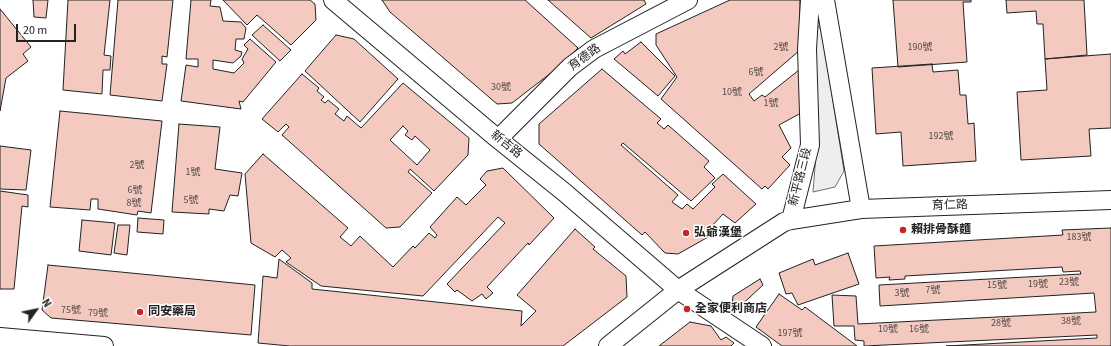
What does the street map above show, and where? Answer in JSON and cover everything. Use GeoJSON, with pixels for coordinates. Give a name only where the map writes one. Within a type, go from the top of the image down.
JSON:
{"type":"FeatureCollection","features":[{"type":"Feature","properties":{"kind":"street","name":"新吉路"},"geometry":{"type":"LineString","coordinates":[[333,0],[498,139],[569,196],[678,290]]}},
{"type":"Feature","properties":{"kind":"street","name":"育德路"},"geometry":{"type":"LineString","coordinates":[[498,139],[570,67],[594,49],[688,0]]}},
{"type":"Feature","properties":{"kind":"street","name":"新平路三段"},"geometry":{"type":"LineString","coordinates":[[608,346],[678,290],[784,222],[791,220],[810,145],[807,49],[810,0]]}},
{"type":"Feature","properties":{"kind":"street"},"geometry":{"type":"LineString","coordinates":[[825,0],[861,209]]}},
{"type":"Feature","properties":{"kind":"street","name":"育仁路"},"geometry":{"type":"LineString","coordinates":[[791,220],[861,209],[1111,200]]}},
{"type":"Feature","properties":{"kind":"street"},"geometry":{"type":"LineString","coordinates":[[678,290],[762,346]]}},
{"type":"Feature","properties":{"kind":"street"},"geometry":{"type":"LineString","coordinates":[[0,337],[104,346]]}},
{"type":"Feature","properties":{"kind":"shaded area"},"geometry":{"type":"Polygon","coordinates":[[[818,26],[822,31],[844,171],[835,187],[813,192],[817,142],[813,28],[818,26]]]}},
{"type":"Feature","properties":{"kind":"building"},"geometry":{"type":"Polygon","coordinates":[[[33,0],[48,0],[46,18],[34,17],[33,0]]]}},
{"type":"Feature","properties":{"kind":"building"},"geometry":{"type":"Polygon","coordinates":[[[68,0],[110,0],[104,55],[111,56],[110,70],[103,70],[102,94],[63,90],[68,0]]]}},
{"type":"Feature","properties":{"kind":"building"},"geometry":{"type":"Polygon","coordinates":[[[118,0],[173,0],[167,57],[162,56],[162,64],[167,64],[162,101],[110,95],[118,0]]]}},
{"type":"Feature","properties":{"kind":"building"},"geometry":{"type":"Polygon","coordinates":[[[191,0],[211,0],[210,6],[220,7],[223,21],[241,22],[246,28],[244,39],[236,39],[235,50],[242,52],[241,56],[233,63],[213,60],[213,69],[234,73],[244,63],[242,59],[248,49],[244,45],[250,39],[276,62],[243,102],[239,101],[241,109],[181,101],[186,65],[198,67],[198,59],[186,59],[191,0]]]}},
{"type":"Feature","properties":{"kind":"building"},"geometry":{"type":"Polygon","coordinates":[[[223,0],[310,0],[315,4],[316,20],[291,45],[257,15],[247,25],[223,0]]]}},
{"type":"Feature","properties":{"kind":"building"},"geometry":{"type":"Polygon","coordinates":[[[382,0],[525,0],[578,48],[560,66],[512,103],[497,104],[390,12],[382,0]]]}},
{"type":"Feature","properties":{"kind":"building"},"geometry":{"type":"Polygon","coordinates":[[[548,0],[644,0],[646,4],[591,38],[548,0]]]}},
{"type":"Feature","properties":{"kind":"building"},"geometry":{"type":"Polygon","coordinates":[[[730,0],[800,0],[800,50],[749,94],[754,101],[762,95],[765,97],[799,70],[801,113],[779,125],[791,148],[782,157],[790,165],[768,189],[765,186],[762,189],[661,99],[677,77],[656,45],[656,34],[730,0]]]}},
{"type":"Feature","properties":{"kind":"building"},"geometry":{"type":"Polygon","coordinates":[[[893,0],[971,0],[971,2],[963,2],[967,62],[898,67],[893,0]]]}},
{"type":"Feature","properties":{"kind":"building"},"geometry":{"type":"Polygon","coordinates":[[[1006,0],[1084,0],[1087,55],[1045,59],[1043,24],[1037,24],[1036,11],[1007,13],[1006,0]]]}},
{"type":"Feature","properties":{"kind":"building"},"geometry":{"type":"Polygon","coordinates":[[[0,9],[31,47],[23,54],[28,61],[6,78],[0,111],[0,9]]]}},
{"type":"Feature","properties":{"kind":"building"},"geometry":{"type":"Polygon","coordinates":[[[263,25],[291,50],[280,61],[252,35],[263,25]]]}},
{"type":"Feature","properties":{"kind":"building"},"geometry":{"type":"Polygon","coordinates":[[[336,35],[354,39],[398,79],[360,122],[305,71],[336,35]]]}},
{"type":"Feature","properties":{"kind":"building"},"geometry":{"type":"Polygon","coordinates":[[[641,42],[675,76],[658,96],[614,59],[623,51],[625,54],[641,42]]]}},
{"type":"Feature","properties":{"kind":"building"},"geometry":{"type":"Polygon","coordinates":[[[1111,54],[1111,128],[1089,129],[1091,156],[1021,160],[1017,92],[1047,90],[1045,59],[1111,54]]]}},
{"type":"Feature","properties":{"kind":"building"},"geometry":{"type":"Polygon","coordinates":[[[932,64],[933,72],[958,70],[960,95],[966,95],[968,124],[974,123],[976,161],[903,166],[901,132],[876,134],[872,68],[932,64]]]}},
{"type":"Feature","properties":{"kind":"building"},"geometry":{"type":"Polygon","coordinates":[[[602,69],[661,119],[657,123],[664,129],[668,125],[709,161],[704,167],[715,178],[691,201],[623,143],[621,145],[678,195],[672,202],[682,209],[687,204],[693,209],[715,187],[712,184],[723,174],[756,204],[735,223],[723,214],[711,227],[717,232],[678,254],[665,253],[645,232],[642,235],[539,144],[539,124],[602,69]]]}},
{"type":"Feature","properties":{"kind":"building"},"geometry":{"type":"Polygon","coordinates":[[[302,74],[319,88],[317,91],[324,97],[321,100],[325,103],[328,100],[339,109],[335,114],[344,121],[347,116],[361,128],[403,83],[469,138],[468,155],[434,191],[410,169],[408,172],[432,193],[400,227],[386,228],[282,135],[289,127],[286,124],[278,132],[262,119],[302,74]],[[403,126],[390,140],[417,165],[430,150],[415,136],[412,140],[405,135],[408,131],[403,126]]]}},
{"type":"Feature","properties":{"kind":"building"},"geometry":{"type":"Polygon","coordinates":[[[60,111],[162,121],[151,213],[138,211],[137,215],[98,209],[98,199],[91,199],[90,210],[50,207],[60,111]]]}},
{"type":"Feature","properties":{"kind":"building"},"geometry":{"type":"Polygon","coordinates":[[[179,124],[220,127],[215,169],[242,173],[238,196],[230,195],[224,211],[209,209],[209,214],[172,212],[179,124]]]}},
{"type":"Feature","properties":{"kind":"building"},"geometry":{"type":"Polygon","coordinates":[[[0,146],[31,150],[26,190],[0,189],[0,146]]]}},
{"type":"Feature","properties":{"kind":"building"},"geometry":{"type":"Polygon","coordinates":[[[263,154],[348,228],[340,237],[351,246],[360,236],[393,267],[413,246],[415,248],[429,233],[435,238],[437,235],[430,227],[457,197],[466,205],[486,185],[480,179],[487,171],[503,168],[554,218],[529,245],[528,243],[487,287],[493,293],[486,299],[482,294],[472,301],[457,290],[455,292],[447,284],[505,223],[498,217],[423,296],[321,286],[286,262],[291,258],[282,250],[275,257],[251,243],[245,174],[263,154]]]}},
{"type":"Feature","properties":{"kind":"building"},"geometry":{"type":"Polygon","coordinates":[[[0,191],[28,195],[28,207],[22,206],[14,289],[0,289],[0,191]]]}},
{"type":"Feature","properties":{"kind":"building"},"geometry":{"type":"Polygon","coordinates":[[[138,218],[164,220],[163,234],[137,232],[138,218]]]}},
{"type":"Feature","properties":{"kind":"building"},"geometry":{"type":"Polygon","coordinates":[[[82,220],[115,223],[111,255],[79,251],[82,220]]]}},
{"type":"Feature","properties":{"kind":"building"},"geometry":{"type":"Polygon","coordinates":[[[118,225],[130,225],[127,255],[114,253],[118,225]]]}},
{"type":"Feature","properties":{"kind":"building"},"geometry":{"type":"Polygon","coordinates":[[[1111,228],[1111,346],[946,346],[1097,338],[1097,335],[864,346],[864,341],[855,340],[854,326],[834,326],[832,295],[856,296],[858,324],[1096,312],[1094,293],[880,306],[879,285],[1081,274],[1080,271],[1063,272],[1062,267],[905,276],[905,279],[889,280],[890,277],[876,278],[874,246],[1063,235],[1062,230],[1111,228]]]}},
{"type":"Feature","properties":{"kind":"building"},"geometry":{"type":"Polygon","coordinates":[[[575,229],[595,247],[593,249],[626,276],[627,297],[563,346],[290,346],[258,343],[263,276],[277,278],[279,259],[312,283],[312,289],[522,311],[521,326],[536,311],[517,295],[575,229]]]}},
{"type":"Feature","properties":{"kind":"building"},"geometry":{"type":"Polygon","coordinates":[[[848,253],[859,284],[798,305],[792,293],[786,294],[779,273],[813,259],[815,265],[848,253]]]}},
{"type":"Feature","properties":{"kind":"building"},"geometry":{"type":"Polygon","coordinates":[[[48,265],[255,285],[251,335],[51,318],[42,310],[48,265]]]}},
{"type":"Feature","properties":{"kind":"building"},"geometry":{"type":"Polygon","coordinates":[[[760,279],[763,285],[737,309],[732,306],[733,296],[760,279]]]}},
{"type":"Feature","properties":{"kind":"building"},"geometry":{"type":"Polygon","coordinates":[[[779,294],[802,310],[805,307],[857,346],[782,346],[756,327],[779,294]]]}},
{"type":"Feature","properties":{"kind":"building"},"geometry":{"type":"Polygon","coordinates":[[[690,322],[711,326],[721,340],[726,337],[734,343],[731,346],[659,346],[690,322]]]}},
{"type":"Feature","properties":{"kind":"place","name":"賴排骨酥麵"},"geometry":{"type":"Point","coordinates":[903,230]}},
{"type":"Feature","properties":{"kind":"place","name":"弘爺漢堡"},"geometry":{"type":"Point","coordinates":[686,233]}},
{"type":"Feature","properties":{"kind":"place","name":"全家便利商店"},"geometry":{"type":"Point","coordinates":[687,309]}},
{"type":"Feature","properties":{"kind":"place","name":"同安藥局"},"geometry":{"type":"Point","coordinates":[140,312]}}]}
